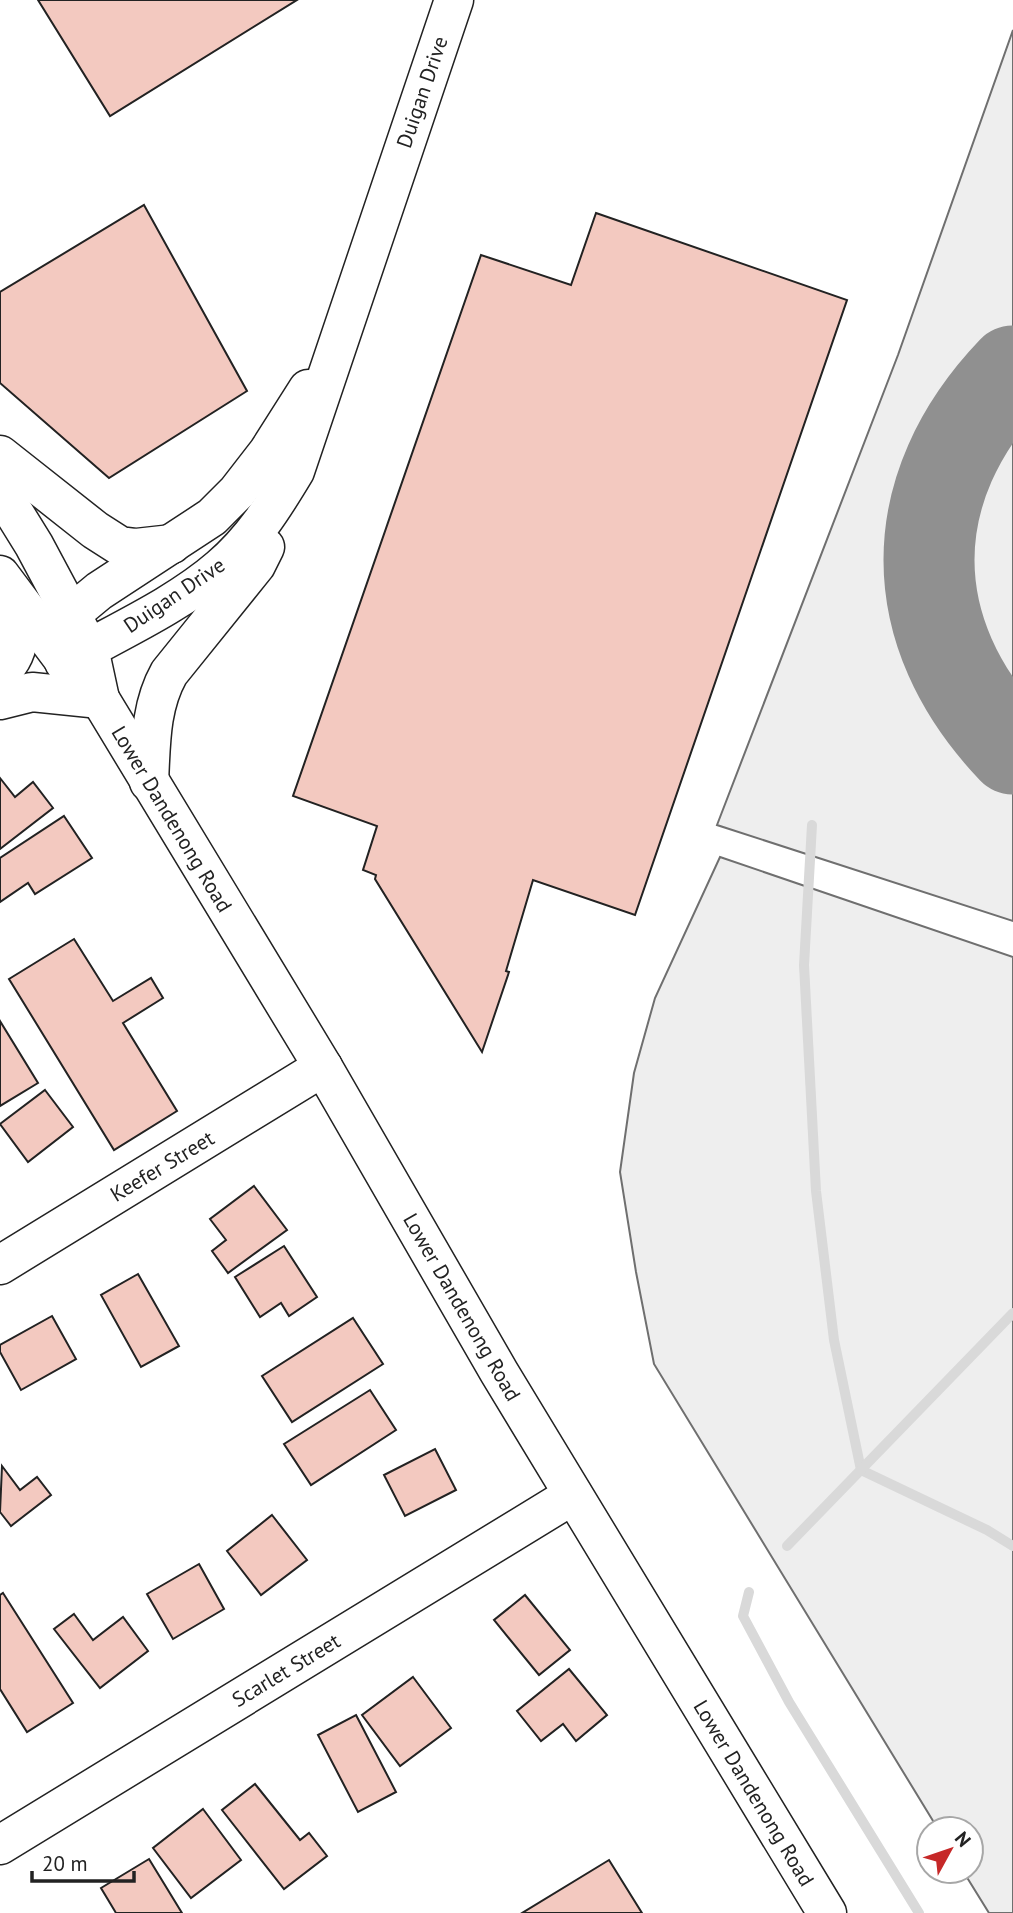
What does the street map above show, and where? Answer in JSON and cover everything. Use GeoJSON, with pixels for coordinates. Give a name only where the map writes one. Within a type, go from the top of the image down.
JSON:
{"type":"FeatureCollection","features":[{"type":"Feature","properties":{"kind":"main road","name":"Duigan Drive"},"geometry":{"type":"LineString","coordinates":[[67,640],[136,624],[222,567],[267,518],[295,471],[454,0]]}},
{"type":"Feature","properties":{"kind":"main road","name":"Duigan Drive"},"geometry":{"type":"LineString","coordinates":[[67,640],[99,591],[212,517],[237,492],[268,452],[337,343]]}},
{"type":"Feature","properties":{"kind":"main road"},"geometry":{"type":"LineString","coordinates":[[0,455],[95,530],[120,545],[136,548],[172,544]]}},
{"type":"Feature","properties":{"kind":"main road"},"geometry":{"type":"LineString","coordinates":[[149,782],[152,719],[160,690],[169,673],[256,565],[278,522],[295,471]]}},
{"type":"Feature","properties":{"kind":"main road","name":"Lower Dandenong Road"},"geometry":{"type":"LineString","coordinates":[[0,490],[34,545],[67,640],[100,699],[323,1067],[499,1372],[827,1913]]}},
{"type":"Feature","properties":{"kind":"main road"},"geometry":{"type":"LineString","coordinates":[[0,673],[12,660],[18,642],[19,624],[14,605],[1,578]]}},
{"type":"Feature","properties":{"kind":"main road","name":"Lower Dandenong Road"},"geometry":{"type":"LineString","coordinates":[[1,578],[67,640]]}},
{"type":"Feature","properties":{"kind":"main road"},"geometry":{"type":"LineString","coordinates":[[0,700],[32,692],[100,699]]}},
{"type":"Feature","properties":{"kind":"main road","name":"Keefer Street"},"geometry":{"type":"LineString","coordinates":[[0,1265],[323,1067]]}},
{"type":"Feature","properties":{"kind":"main road","name":"Scarlet Street"},"geometry":{"type":"LineString","coordinates":[[0,1845],[573,1495]]}},
{"type":"Feature","properties":{"kind":"shaded area"},"geometry":{"type":"Polygon","coordinates":[[[1013,30],[1013,334],[978,372],[949,412],[926,455],[911,499],[903,545],[904,593],[914,641],[934,690],[960,730],[1013,791],[1013,921],[717,825],[898,355],[1013,30]]]}},
{"type":"Feature","properties":{"kind":"shaded area"},"geometry":{"type":"Polygon","coordinates":[[[1013,415],[1013,705],[992,671],[976,635],[967,598],[963,560],[966,521],[975,484],[991,448],[1013,415]]]}},
{"type":"Feature","properties":{"kind":"shaded area"},"geometry":{"type":"Polygon","coordinates":[[[720,857],[1013,957],[1013,1913],[989,1913],[972,1885],[985,1885],[985,1815],[929,1815],[654,1364],[620,1172],[634,1073],[655,998],[720,857]]]}},
{"type":"Feature","properties":{"kind":"building"},"geometry":{"type":"Polygon","coordinates":[[[38,0],[297,0],[110,116],[38,0]]]}},
{"type":"Feature","properties":{"kind":"building"},"geometry":{"type":"Polygon","coordinates":[[[144,205],[247,391],[109,478],[0,383],[0,292],[144,205]]]}},
{"type":"Feature","properties":{"kind":"building"},"geometry":{"type":"Polygon","coordinates":[[[596,213],[847,300],[635,915],[533,880],[506,971],[509,972],[482,1052],[375,879],[376,875],[363,870],[377,826],[293,796],[481,255],[571,285],[596,213]]]}},
{"type":"Feature","properties":{"kind":"building"},"geometry":{"type":"Polygon","coordinates":[[[0,778],[15,797],[33,782],[53,808],[0,849],[0,778]]]}},
{"type":"Feature","properties":{"kind":"building"},"geometry":{"type":"Polygon","coordinates":[[[64,816],[92,858],[35,894],[28,883],[0,902],[0,858],[64,816]]]}},
{"type":"Feature","properties":{"kind":"building"},"geometry":{"type":"Polygon","coordinates":[[[74,939],[113,1001],[151,978],[163,998],[123,1023],[177,1111],[114,1150],[9,979],[74,939]]]}},
{"type":"Feature","properties":{"kind":"building"},"geometry":{"type":"Polygon","coordinates":[[[0,1021],[38,1083],[0,1106],[0,1021]]]}},
{"type":"Feature","properties":{"kind":"building"},"geometry":{"type":"Polygon","coordinates":[[[45,1090],[73,1127],[28,1162],[0,1124],[45,1090]]]}},
{"type":"Feature","properties":{"kind":"building"},"geometry":{"type":"Polygon","coordinates":[[[254,1186],[287,1230],[228,1273],[212,1251],[226,1240],[210,1219],[254,1186]]]}},
{"type":"Feature","properties":{"kind":"building"},"geometry":{"type":"Polygon","coordinates":[[[284,1246],[317,1297],[289,1316],[281,1303],[260,1317],[235,1277],[284,1246]]]}},
{"type":"Feature","properties":{"kind":"building"},"geometry":{"type":"Polygon","coordinates":[[[138,1274],[179,1346],[141,1367],[101,1295],[138,1274]]]}},
{"type":"Feature","properties":{"kind":"building"},"geometry":{"type":"Polygon","coordinates":[[[52,1316],[76,1359],[21,1390],[0,1352],[0,1345],[52,1316]]]}},
{"type":"Feature","properties":{"kind":"building"},"geometry":{"type":"Polygon","coordinates":[[[353,1318],[383,1364],[292,1422],[262,1376],[353,1318]]]}},
{"type":"Feature","properties":{"kind":"building"},"geometry":{"type":"Polygon","coordinates":[[[370,1390],[396,1430],[311,1485],[284,1444],[370,1390]]]}},
{"type":"Feature","properties":{"kind":"building"},"geometry":{"type":"Polygon","coordinates":[[[435,1449],[456,1490],[405,1516],[384,1475],[435,1449]]]}},
{"type":"Feature","properties":{"kind":"building"},"geometry":{"type":"Polygon","coordinates":[[[2,1466],[20,1490],[37,1477],[51,1495],[11,1526],[0,1512],[2,1466]]]}},
{"type":"Feature","properties":{"kind":"building"},"geometry":{"type":"Polygon","coordinates":[[[272,1515],[307,1560],[261,1595],[227,1551],[272,1515]]]}},
{"type":"Feature","properties":{"kind":"building"},"geometry":{"type":"Polygon","coordinates":[[[199,1564],[224,1609],[173,1639],[147,1594],[199,1564]]]}},
{"type":"Feature","properties":{"kind":"building"},"geometry":{"type":"Polygon","coordinates":[[[3,1593],[73,1703],[27,1732],[0,1689],[0,1595],[3,1593]]]}},
{"type":"Feature","properties":{"kind":"building"},"geometry":{"type":"Polygon","coordinates":[[[525,1595],[570,1650],[539,1675],[494,1620],[525,1595]]]}},
{"type":"Feature","properties":{"kind":"building"},"geometry":{"type":"Polygon","coordinates":[[[74,1614],[93,1640],[123,1617],[148,1651],[100,1688],[54,1629],[74,1614]]]}},
{"type":"Feature","properties":{"kind":"building"},"geometry":{"type":"Polygon","coordinates":[[[569,1669],[607,1715],[576,1741],[563,1724],[541,1741],[517,1711],[569,1669]]]}},
{"type":"Feature","properties":{"kind":"building"},"geometry":{"type":"Polygon","coordinates":[[[413,1677],[451,1728],[400,1766],[362,1715],[413,1677]]]}},
{"type":"Feature","properties":{"kind":"building"},"geometry":{"type":"Polygon","coordinates":[[[356,1715],[396,1792],[358,1812],[318,1735],[356,1715]]]}},
{"type":"Feature","properties":{"kind":"building"},"geometry":{"type":"Polygon","coordinates":[[[255,1784],[300,1840],[309,1833],[327,1856],[284,1889],[222,1810],[255,1784]]]}},
{"type":"Feature","properties":{"kind":"building"},"geometry":{"type":"Polygon","coordinates":[[[203,1809],[241,1860],[191,1898],[153,1848],[203,1809]]]}},
{"type":"Feature","properties":{"kind":"building"},"geometry":{"type":"Polygon","coordinates":[[[149,1859],[182,1913],[116,1913],[101,1888],[149,1859]]]}},
{"type":"Feature","properties":{"kind":"building"},"geometry":{"type":"Polygon","coordinates":[[[609,1860],[642,1913],[522,1913],[609,1860]]]}},
{"type":"Feature","properties":{"kind":"waterway"},"geometry":{"type":"LineString","coordinates":[[812,825],[804,965],[816,1191],[834,1340],[861,1470],[987,1530],[1013,1546]]}},
{"type":"Feature","properties":{"kind":"waterway"},"geometry":{"type":"LineString","coordinates":[[787,1546],[1013,1313]]}},
{"type":"Feature","properties":{"kind":"waterway"},"geometry":{"type":"LineString","coordinates":[[749,1592],[743,1616],[789,1702],[919,1913]]}},
{"type":"Feature","properties":{"kind":"taxiway"},"geometry":{"type":"LineString","coordinates":[[1013,371],[976,416],[950,463],[934,511],[929,560],[934,609],[950,657],[976,704],[1013,749]]}}]}
